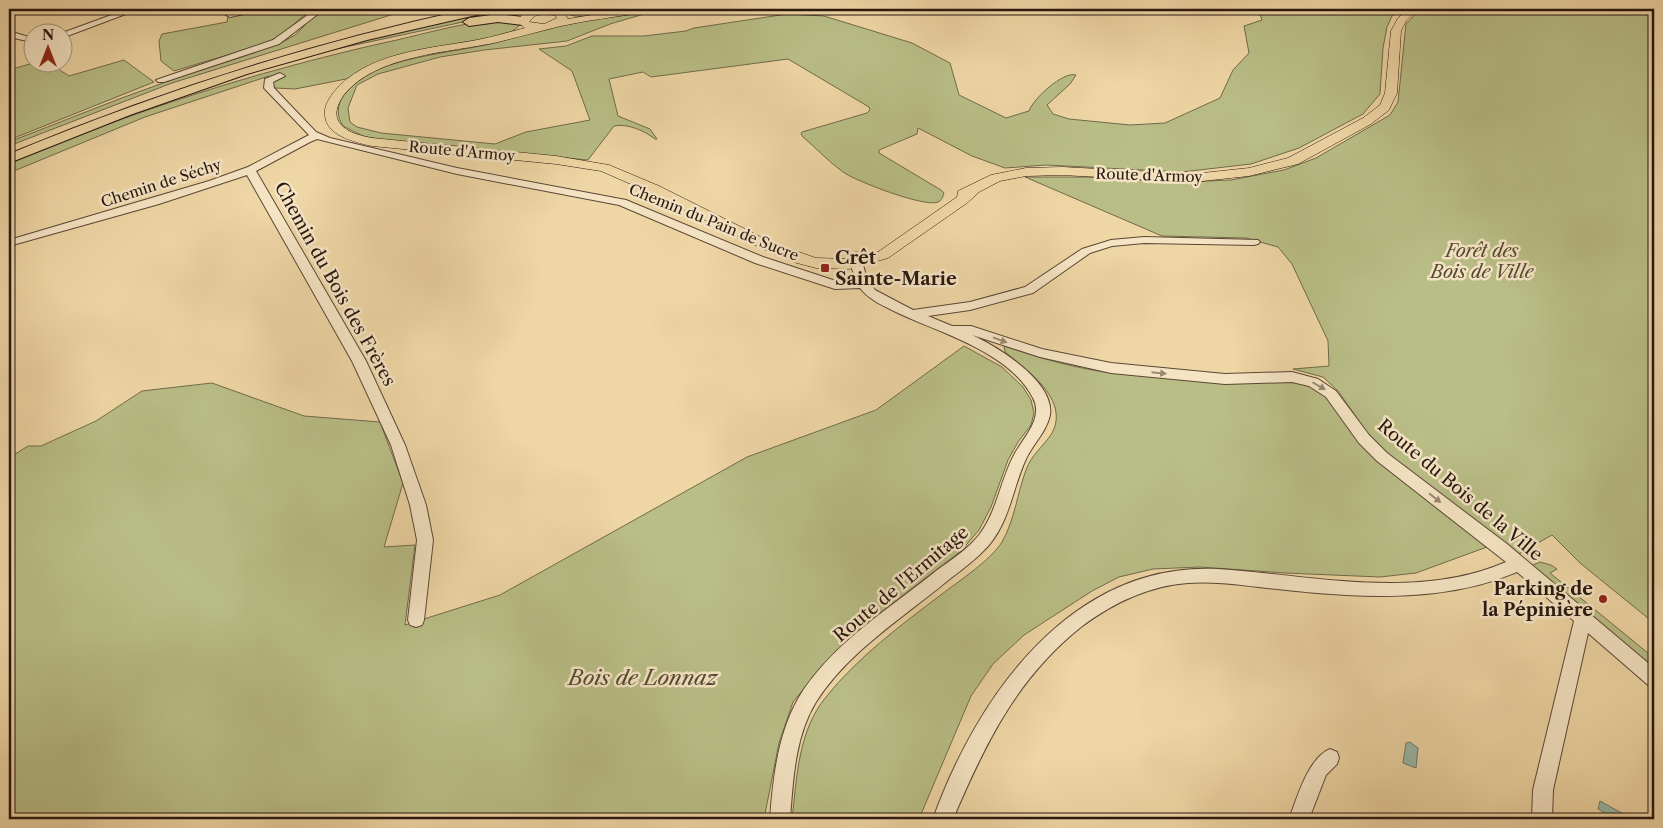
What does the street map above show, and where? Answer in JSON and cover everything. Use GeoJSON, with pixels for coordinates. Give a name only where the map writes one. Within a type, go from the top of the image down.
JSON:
{"type":"FeatureCollection","features":[{"type":"Feature","properties":{"kind":"highway"},"geometry":{"type":"LineString","coordinates":[[277,56],[374,29],[463,9]]}},
{"type":"Feature","properties":{"kind":"highway"},"geometry":{"type":"LineString","coordinates":[[9,159],[117,116],[214,81],[340,43],[485,9]]}},
{"type":"Feature","properties":{"kind":"highway"},"geometry":{"type":"LineString","coordinates":[[9,152],[154,96],[408,13]]}},
{"type":"Feature","properties":{"kind":"highway"},"geometry":{"type":"LineString","coordinates":[[214,81],[318,55],[473,21],[526,17]]}},
{"type":"Feature","properties":{"kind":"main road"},"geometry":{"type":"LineString","coordinates":[[526,17],[548,11],[560,16],[591,18],[644,9]]}},
{"type":"Feature","properties":{"kind":"main road","name":"Route d'Armoy"},"geometry":{"type":"LineString","coordinates":[[560,16],[540,28],[399,59],[363,73],[346,84],[336,97],[331,110],[333,122],[345,133],[372,142],[556,160],[604,168],[640,182],[789,255],[812,263],[861,266],[895,248],[973,190],[996,178],[1026,172],[1062,171],[1193,178],[1249,172],[1299,159],[1368,121],[1385,107],[1391,92],[1396,31],[1402,20],[1413,9]]}},
{"type":"Feature","properties":{"kind":"main road"},"geometry":{"type":"LineString","coordinates":[[526,17],[540,28]]}},
{"type":"Feature","properties":{"kind":"main road","name":"Route d'Armoy"},"geometry":{"type":"LineString","coordinates":[[507,36],[519,30],[526,17]]}},
{"type":"Feature","properties":{"kind":"street"},"geometry":{"type":"LineString","coordinates":[[72,32],[135,9]]}},
{"type":"Feature","properties":{"kind":"street"},"geometry":{"type":"LineString","coordinates":[[230,15],[264,9]]}},
{"type":"Feature","properties":{"kind":"street"},"geometry":{"type":"LineString","coordinates":[[161,80],[276,42],[289,35],[306,17],[323,9],[334,9]]}},
{"type":"Feature","properties":{"kind":"street"},"geometry":{"type":"LineString","coordinates":[[361,10],[383,9]]}},
{"type":"Feature","properties":{"kind":"street"},"geometry":{"type":"LineString","coordinates":[[361,10],[379,12],[394,9]]}},
{"type":"Feature","properties":{"kind":"street"},"geometry":{"type":"LineString","coordinates":[[9,34],[22,37]]}},
{"type":"Feature","properties":{"kind":"street","name":"Chemin du Pain de Sucre"},"geometry":{"type":"LineString","coordinates":[[280,76],[268,81],[272,93],[316,136],[357,148],[448,168],[622,202],[734,251],[836,285],[861,266]]}},
{"type":"Feature","properties":{"kind":"street","name":"Chemin de Séchy"},"geometry":{"type":"LineString","coordinates":[[9,243],[147,205],[250,170],[316,136]]}},
{"type":"Feature","properties":{"kind":"street","name":"Chemin du Bois des Frères"},"geometry":{"type":"LineString","coordinates":[[250,170],[359,361],[398,445],[418,505],[425,540],[416,620]]}},
{"type":"Feature","properties":{"kind":"street"},"geometry":{"type":"LineString","coordinates":[[914,314],[970,306],[1029,290],[1086,251],[1103,244],[1144,240],[1254,242]]}},
{"type":"Feature","properties":{"kind":"street","name":"Route du Bois de la Ville"},"geometry":{"type":"LineString","coordinates":[[861,266],[877,296],[914,314],[953,330],[971,330],[1040,353],[1111,368],[1225,379],[1292,377],[1313,382],[1331,394],[1364,439],[1382,457],[1518,564],[1654,679]]}},
{"type":"Feature","properties":{"kind":"street","name":"Route de l'Ermitage"},"geometry":{"type":"LineString","coordinates":[[780,819],[789,745],[800,715],[811,695],[825,677],[862,641],[966,558],[986,538],[998,516],[1016,465],[1043,421],[1042,403],[1038,394],[1024,377],[987,348],[953,330]]}},
{"type":"Feature","properties":{"kind":"street"},"geometry":{"type":"LineString","coordinates":[[943,819],[993,713],[1019,674],[1038,652],[1064,629],[1110,598],[1129,589],[1169,578],[1213,575],[1301,585],[1376,590],[1401,589],[1476,579],[1518,564]]}},
{"type":"Feature","properties":{"kind":"street"},"geometry":{"type":"LineString","coordinates":[[1542,819],[1544,790],[1583,619]]}},
{"type":"Feature","properties":{"kind":"street"},"geometry":{"type":"LineString","coordinates":[[1299,819],[1319,769],[1330,758]]}},
{"type":"Feature","properties":{"kind":"green space"},"geometry":{"type":"Polygon","coordinates":[[[268,9],[314,9],[278,38],[261,45],[174,71],[161,61],[159,41],[162,34],[227,22],[228,17],[268,9]]]}},
{"type":"Feature","properties":{"kind":"green space"},"geometry":{"type":"Polygon","coordinates":[[[399,9],[410,9],[172,83],[9,146],[9,142],[119,99],[281,43],[295,35],[316,14],[346,10],[378,14],[399,9]]]}},
{"type":"Feature","properties":{"kind":"green space"},"geometry":{"type":"Polygon","coordinates":[[[506,9],[516,11],[517,15],[514,17],[477,19],[336,49],[393,33],[506,9]]]}},
{"type":"Feature","properties":{"kind":"green space"},"geometry":{"type":"Polygon","coordinates":[[[566,9],[626,9],[603,14],[577,16],[565,12],[566,9]]]}},
{"type":"Feature","properties":{"kind":"green space"},"geometry":{"type":"Polygon","coordinates":[[[1258,9],[1401,9],[1392,16],[1387,27],[1383,48],[1380,94],[1363,114],[1299,148],[1251,164],[1182,172],[1046,165],[1005,168],[972,156],[918,128],[917,134],[879,150],[879,153],[944,193],[942,199],[931,203],[890,193],[850,176],[833,164],[803,137],[802,132],[867,113],[870,110],[869,107],[788,59],[651,77],[643,72],[609,79],[618,116],[650,129],[657,139],[630,127],[614,126],[588,160],[383,140],[363,136],[343,126],[338,113],[341,100],[351,86],[367,75],[386,66],[430,55],[490,44],[564,24],[651,12],[610,24],[567,41],[440,57],[378,74],[357,85],[348,108],[350,122],[357,127],[381,133],[495,144],[526,132],[590,120],[572,71],[539,49],[566,46],[592,36],[644,36],[787,14],[824,16],[912,43],[950,63],[959,95],[1006,118],[1029,111],[1042,93],[1056,81],[1070,75],[1076,75],[1070,84],[1047,105],[1053,114],[1069,119],[1130,125],[1165,123],[1220,98],[1233,70],[1249,53],[1244,26],[1262,20],[1258,9]]]}},
{"type":"Feature","properties":{"kind":"green space","name":"Forêt des Bois de Ville"},"geometry":{"type":"Polygon","coordinates":[[[1420,9],[1654,9],[1654,623],[1580,563],[1552,535],[1515,556],[1385,452],[1366,431],[1338,391],[1323,377],[1293,369],[1329,366],[1328,341],[1292,264],[1278,247],[1246,238],[1162,236],[1025,177],[1084,177],[1183,182],[1231,180],[1284,170],[1316,158],[1390,115],[1398,102],[1406,24],[1420,9]]]}},
{"type":"Feature","properties":{"kind":"green space"},"geometry":{"type":"Polygon","coordinates":[[[487,21],[519,24],[519,26],[510,33],[369,67],[346,79],[295,89],[275,88],[269,76],[145,117],[9,173],[9,164],[54,145],[100,127],[240,80],[335,54],[487,21]]]}},
{"type":"Feature","properties":{"kind":"green space"},"geometry":{"type":"Polygon","coordinates":[[[124,60],[154,82],[9,140],[9,70],[22,66],[22,72],[63,72],[69,76],[124,60]]]}},
{"type":"Feature","properties":{"kind":"green space","name":"Bois de Lonnaz"},"geometry":{"type":"Polygon","coordinates":[[[964,346],[1002,367],[1023,387],[1031,400],[1034,413],[1031,425],[1018,442],[1008,460],[991,507],[979,530],[961,551],[880,613],[826,662],[793,702],[779,743],[764,819],[9,819],[9,458],[28,446],[41,446],[96,421],[142,391],[212,383],[304,416],[380,422],[403,483],[384,547],[415,545],[405,625],[500,595],[747,457],[876,410],[964,346]]]}},
{"type":"Feature","properties":{"kind":"green space"},"geometry":{"type":"Polygon","coordinates":[[[1004,346],[1079,367],[1128,375],[1292,381],[1307,384],[1320,390],[1330,400],[1357,440],[1482,540],[1487,547],[1416,573],[1380,577],[1200,567],[1153,569],[1119,577],[1092,591],[1024,635],[993,664],[971,696],[919,819],[792,819],[800,755],[804,739],[817,710],[838,682],[866,655],[974,570],[997,549],[1010,524],[1028,465],[1052,433],[1056,421],[1055,409],[1051,398],[1034,377],[1005,352],[1004,346]]]}},
{"type":"Feature","properties":{"kind":"green space"},"geometry":{"type":"Polygon","coordinates":[[[1540,562],[1557,569],[1550,573],[1654,658],[1654,673],[1528,567],[1540,562]]]}},
{"type":"Feature","properties":{"kind":"shaded area"},"geometry":{"type":"Polygon","coordinates":[[[1410,742],[1418,748],[1416,768],[1403,763],[1406,743],[1410,742]]]}},
{"type":"Feature","properties":{"kind":"shaded area"},"geometry":{"type":"Polygon","coordinates":[[[1600,801],[1627,816],[1627,819],[1616,819],[1598,809],[1600,801]]]}},
{"type":"Feature","properties":{"kind":"place","name":"Crêt Sainte-Marie"},"geometry":{"type":"Point","coordinates":[825,268]}},
{"type":"Feature","properties":{"kind":"place","name":"Parking de la Pépinière"},"geometry":{"type":"Point","coordinates":[1603,599]}}]}
